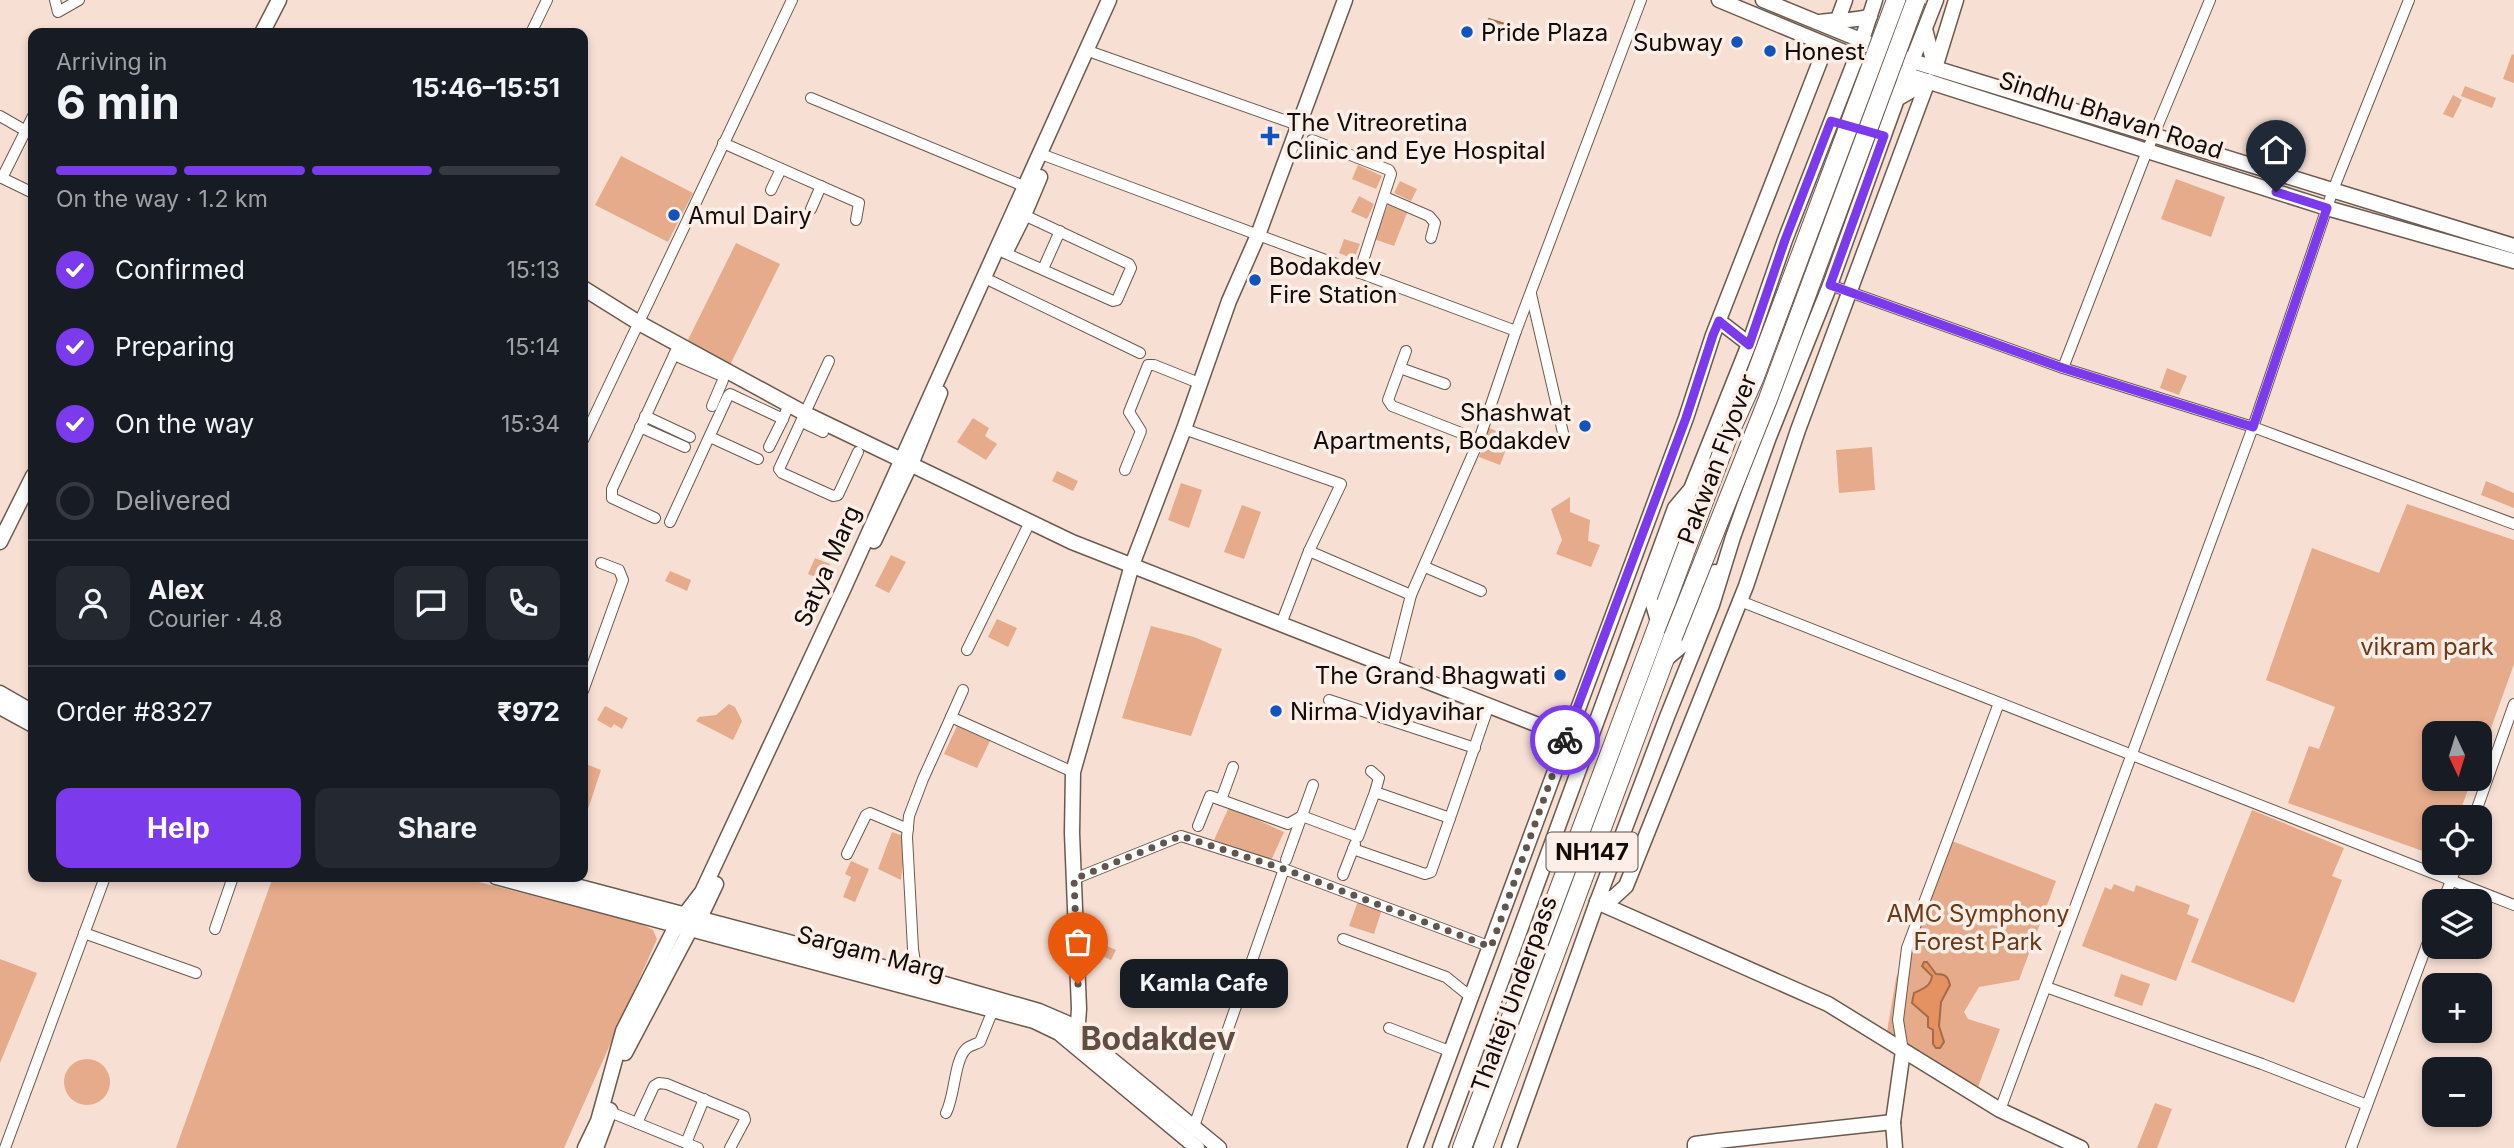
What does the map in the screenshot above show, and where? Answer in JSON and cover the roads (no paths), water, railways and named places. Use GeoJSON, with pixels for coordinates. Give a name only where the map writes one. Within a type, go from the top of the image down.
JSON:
{"type":"FeatureCollection","features":[{"type":"Feature","properties":{"kind":"highway","name":"Pakwan Flyover"},"geometry":{"type":"LineString","coordinates":[[1658,621],[1729,434],[1754,379],[1896,0]]}},
{"type":"Feature","properties":{"kind":"highway","name":"Pakwan Flyover"},"geometry":{"type":"LineString","coordinates":[[1665,660],[1768,399],[1916,0]]}},
{"type":"Feature","properties":{"kind":"highway","name":"Thaltej Underpass"},"geometry":{"type":"LineString","coordinates":[[1462,1148],[1621,727],[1658,621]]}},
{"type":"Feature","properties":{"kind":"highway","name":"Thaltej Underpass"},"geometry":{"type":"LineString","coordinates":[[1483,1148],[1665,660]]}},
{"type":"Feature","properties":{"kind":"main road"},"geometry":{"type":"LineString","coordinates":[[268,28],[279,0]]}},
{"type":"Feature","properties":{"kind":"main road","name":"Satya Marg"},"geometry":{"type":"LineString","coordinates":[[596,1148],[610,1112],[627,1046],[990,281],[1024,215],[1045,155],[1109,0]]}},
{"type":"Feature","properties":{"kind":"main road","name":"Satya Marg"},"geometry":{"type":"LineString","coordinates":[[905,463],[1026,187],[1045,155],[1118,0]]}},
{"type":"Feature","properties":{"kind":"main road"},"geometry":{"type":"LineString","coordinates":[[1072,1036],[1079,1009],[1073,772],[1132,565],[1229,301],[1258,235],[1345,0]]}},
{"type":"Feature","properties":{"kind":"main road","name":"Sindhu Bhavan Road"},"geometry":{"type":"LineString","coordinates":[[1719,0],[1856,58],[1907,75],[1931,75],[2153,136],[2514,246]]}},
{"type":"Feature","properties":{"kind":"main road","name":"Sindhu Bhavan Road"},"geometry":{"type":"LineString","coordinates":[[1763,0],[1912,61],[1931,75],[2147,151],[2327,208],[2514,261]]}},
{"type":"Feature","properties":{"kind":"main road"},"geometry":{"type":"LineString","coordinates":[[1838,19],[1845,0]]}},
{"type":"Feature","properties":{"kind":"main road"},"geometry":{"type":"LineString","coordinates":[[1658,621],[1653,604],[1686,512],[1690,489],[1749,345],[1785,240],[1863,41],[1875,0]]}},
{"type":"Feature","properties":{"kind":"main road"},"geometry":{"type":"LineString","coordinates":[[1509,1148],[1597,902],[1712,605],[1769,437],[1830,285],[1936,0]]}},
{"type":"Feature","properties":{"kind":"main road"},"geometry":{"type":"LineString","coordinates":[[1597,902],[1614,897],[1626,886],[1740,601],[1793,444],[1931,75],[1956,0]]}},
{"type":"Feature","properties":{"kind":"main road"},"geometry":{"type":"LineString","coordinates":[[1819,22],[1838,19],[1854,21],[1870,16]]}},
{"type":"Feature","properties":{"kind":"main road"},"geometry":{"type":"LineString","coordinates":[[1925,28],[1931,75]]}},
{"type":"Feature","properties":{"kind":"main road"},"geometry":{"type":"LineString","coordinates":[[1415,1148],[1686,418],[1713,335],[1826,46]]}},
{"type":"Feature","properties":{"kind":"main road"},"geometry":{"type":"LineString","coordinates":[[1897,99],[1931,75]]}},
{"type":"Feature","properties":{"kind":"main road"},"geometry":{"type":"LineString","coordinates":[[1831,121],[1884,136]]}},
{"type":"Feature","properties":{"kind":"main road"},"geometry":{"type":"LineString","coordinates":[[588,291],[676,349],[743,379],[789,404],[804,418],[1030,522],[1132,565],[1566,736]]}},
{"type":"Feature","properties":{"kind":"main road"},"geometry":{"type":"LineString","coordinates":[[1719,321],[1749,345]]}},
{"type":"Feature","properties":{"kind":"main road"},"geometry":{"type":"LineString","coordinates":[[0,542],[28,486]]}},
{"type":"Feature","properties":{"kind":"main road"},"geometry":{"type":"LineString","coordinates":[[1440,1148],[1675,508],[1690,489]]}},
{"type":"Feature","properties":{"kind":"main road"},"geometry":{"type":"LineString","coordinates":[[1665,660],[1685,643],[1711,579],[1731,543]]}},
{"type":"Feature","properties":{"kind":"main road"},"geometry":{"type":"LineString","coordinates":[[0,693],[28,709]]}},
{"type":"Feature","properties":{"kind":"main road"},"geometry":{"type":"LineString","coordinates":[[0,707],[28,721]]}},
{"type":"Feature","properties":{"kind":"main road","name":"Sargam Marg"},"geometry":{"type":"LineString","coordinates":[[517,882],[917,976],[1039,1011],[1067,1023],[1072,1036],[1193,1139],[1219,1148]]}},
{"type":"Feature","properties":{"kind":"main road","name":"Sargam Marg"},"geometry":{"type":"LineString","coordinates":[[558,882],[687,923],[1034,1021],[1059,1034],[1072,1036]]}},
{"type":"Feature","properties":{"kind":"main road"},"geometry":{"type":"LineString","coordinates":[[1597,902],[1828,1004],[2000,1110],[2081,1148]]}},
{"type":"Feature","properties":{"kind":"main road","name":"Satya Marg"},"geometry":{"type":"LineString","coordinates":[[585,1148],[598,1121],[623,1031],[687,923]]}},
{"type":"Feature","properties":{"kind":"main road"},"geometry":{"type":"LineString","coordinates":[[1895,1148],[1893,1122],[1903,1051]]}},
{"type":"Feature","properties":{"kind":"main road"},"geometry":{"type":"LineString","coordinates":[[1695,1148],[1695,1144],[1718,1140],[1893,1122]]}},
{"type":"Feature","properties":{"kind":"street"},"geometry":{"type":"LineString","coordinates":[[55,0],[58,12],[79,0]]}},
{"type":"Feature","properties":{"kind":"street"},"geometry":{"type":"LineString","coordinates":[[533,28],[547,0]]}},
{"type":"Feature","properties":{"kind":"street"},"geometry":{"type":"LineString","coordinates":[[588,430],[792,0]]}},
{"type":"Feature","properties":{"kind":"street"},"geometry":{"type":"LineString","coordinates":[[1393,666],[1411,595],[1479,440],[1530,293],[1642,0]]}},
{"type":"Feature","properties":{"kind":"street"},"geometry":{"type":"LineString","coordinates":[[2063,368],[2147,151],[2210,0]]}},
{"type":"Feature","properties":{"kind":"street"},"geometry":{"type":"LineString","coordinates":[[2000,1110],[2253,427],[2333,190],[2409,0]]}},
{"type":"Feature","properties":{"kind":"street"},"geometry":{"type":"LineString","coordinates":[[1094,53],[1298,125]]}},
{"type":"Feature","properties":{"kind":"street"},"geometry":{"type":"LineString","coordinates":[[811,98],[1026,187]]}},
{"type":"Feature","properties":{"kind":"street"},"geometry":{"type":"LineString","coordinates":[[0,116],[26,131]]}},
{"type":"Feature","properties":{"kind":"street"},"geometry":{"type":"LineString","coordinates":[[28,127],[1,178],[28,191]]}},
{"type":"Feature","properties":{"kind":"street"},"geometry":{"type":"LineString","coordinates":[[1312,141],[1389,170],[1391,179],[1359,273]]}},
{"type":"Feature","properties":{"kind":"street"},"geometry":{"type":"LineString","coordinates":[[723,143],[859,203],[856,220]]}},
{"type":"Feature","properties":{"kind":"street"},"geometry":{"type":"LineString","coordinates":[[1045,155],[1516,331]]}},
{"type":"Feature","properties":{"kind":"street"},"geometry":{"type":"LineString","coordinates":[[771,190],[781,169]]}},
{"type":"Feature","properties":{"kind":"street"},"geometry":{"type":"LineString","coordinates":[[811,209],[821,186]]}},
{"type":"Feature","properties":{"kind":"street"},"geometry":{"type":"LineString","coordinates":[[1385,197],[1430,216],[1435,223],[1431,238]]}},
{"type":"Feature","properties":{"kind":"street"},"geometry":{"type":"LineString","coordinates":[[1005,253],[1113,301],[1117,300],[1131,268],[1129,264],[1024,215]]}},
{"type":"Feature","properties":{"kind":"street"},"geometry":{"type":"LineString","coordinates":[[1043,270],[1060,231]]}},
{"type":"Feature","properties":{"kind":"street"},"geometry":{"type":"LineString","coordinates":[[990,281],[1140,353]]}},
{"type":"Feature","properties":{"kind":"street"},"geometry":{"type":"LineString","coordinates":[[1830,285],[2063,368],[2253,427],[2514,524]]}},
{"type":"Feature","properties":{"kind":"street"},"geometry":{"type":"LineString","coordinates":[[1530,293],[1564,437]]}},
{"type":"Feature","properties":{"kind":"street"},"geometry":{"type":"LineString","coordinates":[[655,519],[612,498],[612,489],[676,349]]}},
{"type":"Feature","properties":{"kind":"street"},"geometry":{"type":"LineString","coordinates":[[1406,351],[1388,400],[1392,406],[1479,440]]}},
{"type":"Feature","properties":{"kind":"street"},"geometry":{"type":"LineString","coordinates":[[829,362],[779,469],[782,474],[833,496],[838,495],[858,452]]}},
{"type":"Feature","properties":{"kind":"street"},"geometry":{"type":"LineString","coordinates":[[1125,470],[1141,431],[1129,412],[1148,365],[1199,383]]}},
{"type":"Feature","properties":{"kind":"street"},"geometry":{"type":"LineString","coordinates":[[712,367],[723,380],[712,406]]}},
{"type":"Feature","properties":{"kind":"street"},"geometry":{"type":"LineString","coordinates":[[1400,368],[1445,384]]}},
{"type":"Feature","properties":{"kind":"street"},"geometry":{"type":"LineString","coordinates":[[734,396],[743,379]]}},
{"type":"Feature","properties":{"kind":"street"},"geometry":{"type":"LineString","coordinates":[[670,523],[728,396],[734,396],[783,419]]}},
{"type":"Feature","properties":{"kind":"street"},"geometry":{"type":"LineString","coordinates":[[769,447],[789,404]]}},
{"type":"Feature","properties":{"kind":"street"},"geometry":{"type":"LineString","coordinates":[[804,418],[823,432]]}},
{"type":"Feature","properties":{"kind":"street"},"geometry":{"type":"LineString","coordinates":[[643,422],[687,442]]}},
{"type":"Feature","properties":{"kind":"street"},"geometry":{"type":"LineString","coordinates":[[1184,429],[1340,484],[1309,551],[1281,624]]}},
{"type":"Feature","properties":{"kind":"street"},"geometry":{"type":"LineString","coordinates":[[710,437],[758,459]]}},
{"type":"Feature","properties":{"kind":"street"},"geometry":{"type":"LineString","coordinates":[[967,650],[1030,522]]}},
{"type":"Feature","properties":{"kind":"street"},"geometry":{"type":"LineString","coordinates":[[1309,551],[1411,595]]}},
{"type":"Feature","properties":{"kind":"street"},"geometry":{"type":"LineString","coordinates":[[588,677],[622,580],[619,570],[601,563]]}},
{"type":"Feature","properties":{"kind":"street"},"geometry":{"type":"LineString","coordinates":[[1425,567],[1481,591]]}},
{"type":"Feature","properties":{"kind":"street"},"geometry":{"type":"LineString","coordinates":[[1740,601],[2514,905]]}},
{"type":"Feature","properties":{"kind":"street"},"geometry":{"type":"LineString","coordinates":[[917,976],[912,949],[909,816],[963,690]]}},
{"type":"Feature","properties":{"kind":"street"},"geometry":{"type":"LineString","coordinates":[[1329,700],[1475,748]]}},
{"type":"Feature","properties":{"kind":"street"},"geometry":{"type":"LineString","coordinates":[[1903,1051],[1898,1020],[1906,948],[1999,703]]}},
{"type":"Feature","properties":{"kind":"street"},"geometry":{"type":"LineString","coordinates":[[2478,805],[2514,704]]}},
{"type":"Feature","properties":{"kind":"street"},"geometry":{"type":"LineString","coordinates":[[1353,849],[1425,874],[1431,872],[1489,705]]}},
{"type":"Feature","properties":{"kind":"street"},"geometry":{"type":"LineString","coordinates":[[951,718],[1073,772]]}},
{"type":"Feature","properties":{"kind":"street"},"geometry":{"type":"LineString","coordinates":[[1221,800],[1233,767]]}},
{"type":"Feature","properties":{"kind":"street"},"geometry":{"type":"LineString","coordinates":[[1343,875],[1376,792],[1379,778],[1371,771]]}},
{"type":"Feature","properties":{"kind":"street"},"geometry":{"type":"LineString","coordinates":[[1193,1139],[1313,785]]}},
{"type":"Feature","properties":{"kind":"street"},"geometry":{"type":"LineString","coordinates":[[1376,792],[1450,818]]}},
{"type":"Feature","properties":{"kind":"street"},"geometry":{"type":"LineString","coordinates":[[1198,826],[1210,796],[1288,824],[1302,816]]}},
{"type":"Feature","properties":{"kind":"street"},"geometry":{"type":"LineString","coordinates":[[847,854],[866,815],[870,813],[908,829]]}},
{"type":"Feature","properties":{"kind":"street"},"geometry":{"type":"LineString","coordinates":[[1302,816],[1358,837]]}},
{"type":"Feature","properties":{"kind":"street"},"geometry":{"type":"LineString","coordinates":[[1074,879],[1181,836],[1285,864],[1491,947]]}},
{"type":"Feature","properties":{"kind":"street"},"geometry":{"type":"LineString","coordinates":[[2448,889],[2454,875]]}},
{"type":"Feature","properties":{"kind":"street"},"geometry":{"type":"LineString","coordinates":[[5,1148],[103,882]]}},
{"type":"Feature","properties":{"kind":"street"},"geometry":{"type":"LineString","coordinates":[[215,929],[231,882]]}},
{"type":"Feature","properties":{"kind":"street"},"geometry":{"type":"LineString","coordinates":[[84,933],[196,973]]}},
{"type":"Feature","properties":{"kind":"street"},"geometry":{"type":"LineString","coordinates":[[1343,939],[1446,977],[1472,998]]}},
{"type":"Feature","properties":{"kind":"street"},"geometry":{"type":"LineString","coordinates":[[2351,1148],[2422,958]]}},
{"type":"Feature","properties":{"kind":"street"},"geometry":{"type":"LineString","coordinates":[[2046,987],[2262,1064],[2367,1105]]}},
{"type":"Feature","properties":{"kind":"street"},"geometry":{"type":"LineString","coordinates":[[946,1113],[953,1100],[961,1057],[966,1049],[981,1042],[993,1010]]}},
{"type":"Feature","properties":{"kind":"street"},"geometry":{"type":"LineString","coordinates":[[1389,1028],[1452,1052]]}},
{"type":"Feature","properties":{"kind":"street"},"geometry":{"type":"LineString","coordinates":[[636,1123],[654,1086],[659,1083],[744,1116],[745,1119],[730,1148]]}},
{"type":"Feature","properties":{"kind":"street"},"geometry":{"type":"LineString","coordinates":[[686,1143],[704,1099]]}},
{"type":"Feature","properties":{"kind":"street"},"geometry":{"type":"LineString","coordinates":[[610,1112],[698,1148]]}},
{"type":"Feature","properties":{"kind":"place","name":"Pride Plaza"},"geometry":{"type":"Point","coordinates":[1467,32]}},
{"type":"Feature","properties":{"kind":"place","name":"Subway"},"geometry":{"type":"Point","coordinates":[1737,42]}},
{"type":"Feature","properties":{"kind":"place","name":"Honest"},"geometry":{"type":"Point","coordinates":[1770,51]}},
{"type":"Feature","properties":{"kind":"place","name":"The Vitreoretina Clinic and Eye Hospital"},"geometry":{"type":"Point","coordinates":[1270,136]}},
{"type":"Feature","properties":{"kind":"place","name":"Amul Dairy"},"geometry":{"type":"Point","coordinates":[674,215]}},
{"type":"Feature","properties":{"kind":"place","name":"Bodakdev Fire Station"},"geometry":{"type":"Point","coordinates":[1255,280]}},
{"type":"Feature","properties":{"kind":"place","name":"Shashwat Apartments, Bodakdev"},"geometry":{"type":"Point","coordinates":[1585,426]}},
{"type":"Feature","properties":{"kind":"place","name":"The Grand Bhagwati"},"geometry":{"type":"Point","coordinates":[1560,675]}},
{"type":"Feature","properties":{"kind":"place","name":"Nirma Vidyavihar"},"geometry":{"type":"Point","coordinates":[1276,711]}},
{"type":"Feature","properties":{"kind":"place","name":"Kamla Cafe"},"geometry":{"type":"Point","coordinates":[1078,984]}},
{"type":"Feature","properties":{"kind":"district","name":"Bodakdev"},"geometry":{"type":"Point","coordinates":[1158,1038]}},
{"type":"Feature","properties":{"kind":"park label","name":"vikram park"},"geometry":{"type":"Point","coordinates":[2427,646]}},
{"type":"Feature","properties":{"kind":"park label","name":"AMC Symphony Forest Park"},"geometry":{"type":"Point","coordinates":[1978,927]}}]}
